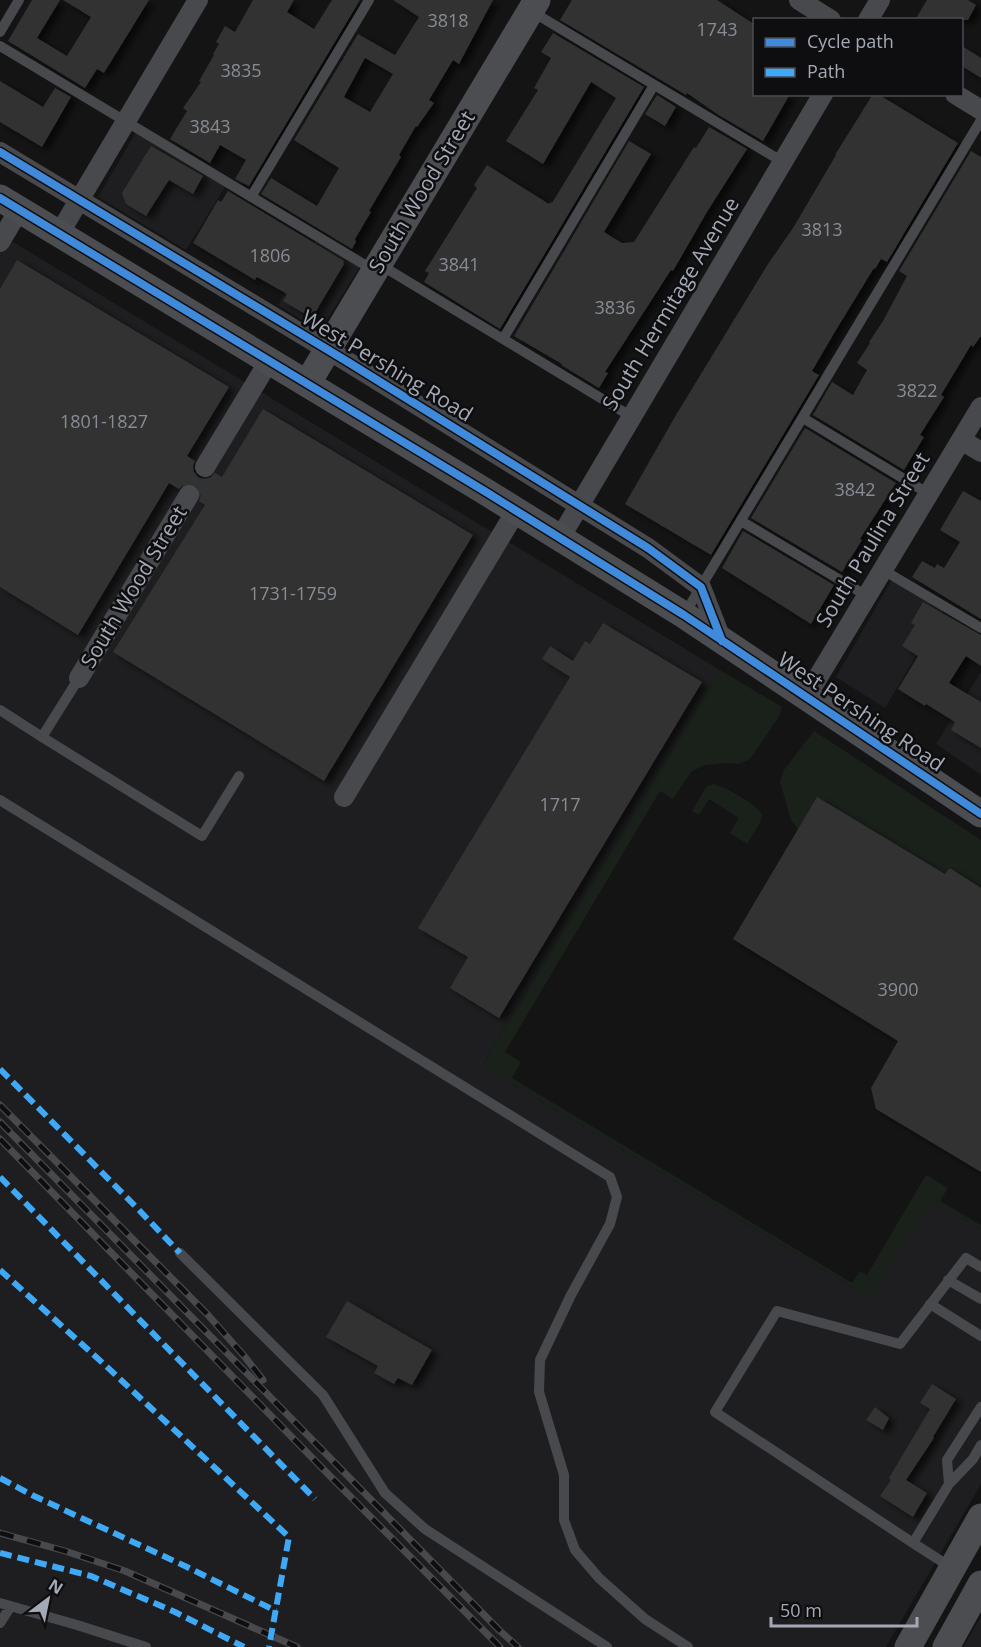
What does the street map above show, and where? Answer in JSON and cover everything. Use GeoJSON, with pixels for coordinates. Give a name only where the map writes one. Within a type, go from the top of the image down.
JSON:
{"type":"FeatureCollection","features":[{"type":"Feature","properties":{"kind":"main road","name":"South Wood Street"},"geometry":{"type":"LineString","coordinates":[[307,384],[534,5]]}},
{"type":"Feature","properties":{"kind":"main road","name":"West Pershing Road"},"geometry":{"type":"LineString","coordinates":[[10,204],[684,615],[981,814]]}},
{"type":"Feature","properties":{"kind":"main road"},"geometry":{"type":"LineString","coordinates":[[908,1647],[981,1517]]}},
{"type":"Feature","properties":{"kind":"main road"},"geometry":{"type":"LineString","coordinates":[[946,1647],[981,1584]]}},
{"type":"Feature","properties":{"kind":"street"},"geometry":{"type":"LineString","coordinates":[[58,234],[198,0]]}},
{"type":"Feature","properties":{"kind":"street"},"geometry":{"type":"LineString","coordinates":[[799,0],[828,18]]}},
{"type":"Feature","properties":{"kind":"street"},"geometry":{"type":"LineString","coordinates":[[869,18],[880,0]]}},
{"type":"Feature","properties":{"kind":"street","name":"South Hermitage Avenue"},"geometry":{"type":"LineString","coordinates":[[560,538],[822,96]]}},
{"type":"Feature","properties":{"kind":"street"},"geometry":{"type":"LineString","coordinates":[[958,96],[981,110]]}},
{"type":"Feature","properties":{"kind":"street","name":"West Pershing Road"},"geometry":{"type":"LineString","coordinates":[[0,152],[580,504],[648,548],[701,587]]}},
{"type":"Feature","properties":{"kind":"street"},"geometry":{"type":"LineString","coordinates":[[0,242],[10,204]]}},
{"type":"Feature","properties":{"kind":"street"},"geometry":{"type":"LineString","coordinates":[[205,467],[269,361]]}},
{"type":"Feature","properties":{"kind":"street","name":"South Paulina Street"},"geometry":{"type":"LineString","coordinates":[[806,697],[981,407]]}},
{"type":"Feature","properties":{"kind":"street"},"geometry":{"type":"LineString","coordinates":[[961,440],[981,452]]}},
{"type":"Feature","properties":{"kind":"street","name":"South Wood Street"},"geometry":{"type":"LineString","coordinates":[[79,678],[189,495]]}},
{"type":"Feature","properties":{"kind":"street"},"geometry":{"type":"LineString","coordinates":[[344,797],[516,511]]}},
{"type":"Feature","properties":{"kind":"street"},"geometry":{"type":"LineString","coordinates":[[701,587],[722,641]]}},
{"type":"Feature","properties":{"kind":"lane"},"geometry":{"type":"LineString","coordinates":[[0,32],[19,0]]}},
{"type":"Feature","properties":{"kind":"lane"},"geometry":{"type":"LineString","coordinates":[[251,197],[369,0]]}},
{"type":"Feature","properties":{"kind":"lane"},"geometry":{"type":"LineString","coordinates":[[534,5],[654,85],[783,162]]}},
{"type":"Feature","properties":{"kind":"lane"},"geometry":{"type":"LineString","coordinates":[[0,46],[251,197],[503,339],[632,417]]}},
{"type":"Feature","properties":{"kind":"lane"},"geometry":{"type":"LineString","coordinates":[[503,339],[654,85]]}},
{"type":"Feature","properties":{"kind":"lane"},"geometry":{"type":"LineString","coordinates":[[684,615],[981,120]]}},
{"type":"Feature","properties":{"kind":"lane"},"geometry":{"type":"LineString","coordinates":[[802,418],[929,494]]}},
{"type":"Feature","properties":{"kind":"lane"},"geometry":{"type":"LineString","coordinates":[[741,521],[867,596]]}},
{"type":"Feature","properties":{"kind":"lane"},"geometry":{"type":"LineString","coordinates":[[883,570],[981,628]]}},
{"type":"Feature","properties":{"kind":"lane"},"geometry":{"type":"LineString","coordinates":[[42,737],[79,678]]}},
{"type":"Feature","properties":{"kind":"lane"},"geometry":{"type":"LineString","coordinates":[[0,710],[202,836],[239,776]]}},
{"type":"Feature","properties":{"kind":"lane"},"geometry":{"type":"LineString","coordinates":[[0,800],[610,1177],[617,1197],[610,1224],[571,1295],[540,1360],[539,1392],[564,1475],[564,1520],[575,1550],[599,1578],[645,1619],[688,1647]]}},
{"type":"Feature","properties":{"kind":"lane"},"geometry":{"type":"LineString","coordinates":[[180,1253],[323,1395],[386,1493],[425,1529],[607,1647]]}},
{"type":"Feature","properties":{"kind":"lane"},"geometry":{"type":"LineString","coordinates":[[952,1568],[715,1412],[777,1311],[900,1344],[966,1258],[981,1267]]}},
{"type":"Feature","properties":{"kind":"lane"},"geometry":{"type":"LineString","coordinates":[[948,1280],[981,1299]]}},
{"type":"Feature","properties":{"kind":"lane"},"geometry":{"type":"LineString","coordinates":[[930,1304],[981,1336]]}},
{"type":"Feature","properties":{"kind":"lane"},"geometry":{"type":"LineString","coordinates":[[949,1484],[947,1460],[981,1407]]}},
{"type":"Feature","properties":{"kind":"lane"},"geometry":{"type":"LineString","coordinates":[[913,1543],[949,1484],[973,1459],[981,1445]]}},
{"type":"Feature","properties":{"kind":"lane"},"geometry":{"type":"LineString","coordinates":[[0,1623],[5,1605],[146,1647]]}},
{"type":"Feature","properties":{"kind":"shaded area"},"geometry":{"type":"Polygon","coordinates":[[[138,129],[228,182],[186,250],[98,197],[138,129]]]}},
{"type":"Feature","properties":{"kind":"shaded area"},"geometry":{"type":"Polygon","coordinates":[[[0,234],[720,670],[482,1066],[871,1298],[931,1199],[981,1229],[981,1484],[886,1647],[0,1647],[0,234]]]}},
{"type":"Feature","properties":{"kind":"shaded area"},"geometry":{"type":"Polygon","coordinates":[[[318,236],[362,263],[320,331],[278,305],[318,236]]]}},
{"type":"Feature","properties":{"kind":"shaded area"},"geometry":{"type":"Polygon","coordinates":[[[894,576],[945,607],[885,708],[836,677],[894,576]]]}},
{"type":"Feature","properties":{"kind":"shaded area"},"geometry":{"type":"Polygon","coordinates":[[[720,670],[782,707],[778,718],[750,759],[739,764],[704,765],[691,772],[673,799],[660,791],[505,1052],[521,1062],[512,1078],[852,1283],[860,1271],[867,1275],[926,1175],[948,1188],[940,1201],[981,1225],[981,1229],[931,1200],[871,1298],[482,1066],[720,670]]]}},
{"type":"Feature","properties":{"kind":"shaded area"},"geometry":{"type":"Polygon","coordinates":[[[981,672],[981,775],[936,744],[981,672]]]}},
{"type":"Feature","properties":{"kind":"shaded area"},"geometry":{"type":"Polygon","coordinates":[[[814,731],[981,840],[981,888],[951,868],[945,874],[817,798],[798,829],[791,820],[780,782],[784,770],[814,731]]]}},
{"type":"Feature","properties":{"kind":"shaded area"},"geometry":{"type":"Polygon","coordinates":[[[713,784],[739,796],[762,814],[761,821],[747,844],[730,833],[739,818],[709,799],[699,815],[692,811],[706,787],[713,784]]]}},
{"type":"Feature","properties":{"kind":"shaded area"},"geometry":{"type":"Polygon","coordinates":[[[981,1617],[981,1647],[963,1647],[981,1617]]]}},
{"type":"Feature","properties":{"kind":"building"},"geometry":{"type":"Polygon","coordinates":[[[32,0],[60,0],[37,38],[67,56],[91,17],[63,0],[149,0],[104,73],[97,69],[85,88],[8,41],[32,0]]]}},
{"type":"Feature","properties":{"kind":"building"},"geometry":{"type":"Polygon","coordinates":[[[253,0],[294,0],[287,12],[314,29],[332,0],[360,0],[249,186],[235,179],[246,160],[220,145],[210,163],[170,139],[187,111],[183,108],[201,82],[199,81],[214,55],[219,44],[216,42],[225,26],[235,32],[253,0]]]}},
{"type":"Feature","properties":{"kind":"building"},"geometry":{"type":"Polygon","coordinates":[[[393,0],[493,0],[459,64],[453,60],[429,100],[434,103],[416,126],[399,155],[401,157],[369,211],[371,212],[355,239],[356,242],[352,249],[261,194],[271,178],[317,206],[339,168],[294,140],[358,34],[395,55],[419,17],[393,0]],[[365,58],[344,97],[370,112],[393,74],[365,58]]]}},
{"type":"Feature","properties":{"kind":"building"},"geometry":{"type":"Polygon","coordinates":[[[572,0],[717,0],[753,23],[753,96],[789,96],[763,141],[687,93],[686,95],[560,20],[572,0]]]}},
{"type":"Feature","properties":{"kind":"building"},"geometry":{"type":"Polygon","coordinates":[[[927,0],[968,0],[976,5],[968,20],[963,20],[963,18],[916,18],[927,0]]]}},
{"type":"Feature","properties":{"kind":"building"},"geometry":{"type":"Polygon","coordinates":[[[553,33],[644,87],[500,329],[424,282],[429,273],[425,271],[477,188],[474,185],[487,165],[549,204],[552,203],[616,98],[591,82],[543,164],[506,141],[538,90],[534,88],[551,58],[541,52],[553,33]]]}},
{"type":"Feature","properties":{"kind":"building"},"geometry":{"type":"Polygon","coordinates":[[[963,47],[981,58],[981,78],[963,67],[963,47]]]}},
{"type":"Feature","properties":{"kind":"building"},"geometry":{"type":"Polygon","coordinates":[[[0,81],[43,107],[55,88],[71,97],[42,147],[0,122],[0,81]]]}},
{"type":"Feature","properties":{"kind":"building"},"geometry":{"type":"Polygon","coordinates":[[[657,95],[676,107],[665,126],[645,114],[657,95]]]}},
{"type":"Feature","properties":{"kind":"building"},"geometry":{"type":"Polygon","coordinates":[[[872,96],[881,96],[958,143],[887,262],[881,259],[874,268],[836,330],[812,371],[819,375],[711,555],[625,504],[676,415],[768,264],[793,228],[872,96]]]}},
{"type":"Feature","properties":{"kind":"building"},"geometry":{"type":"Polygon","coordinates":[[[709,127],[747,149],[673,271],[671,270],[605,372],[608,373],[599,388],[514,336],[629,141],[651,154],[604,232],[622,243],[634,242],[709,127]]]}},
{"type":"Feature","properties":{"kind":"building"},"geometry":{"type":"Polygon","coordinates":[[[151,146],[203,176],[193,194],[169,180],[146,216],[126,204],[122,193],[151,146]]]}},
{"type":"Feature","properties":{"kind":"building"},"geometry":{"type":"Polygon","coordinates":[[[971,151],[981,157],[981,336],[973,347],[971,345],[941,395],[944,397],[920,435],[924,437],[904,470],[813,415],[832,382],[853,395],[867,370],[857,363],[907,276],[899,271],[971,151]]]}},
{"type":"Feature","properties":{"kind":"building"},"geometry":{"type":"Polygon","coordinates":[[[228,191],[344,261],[312,318],[283,301],[287,294],[257,277],[255,280],[193,243],[218,200],[221,202],[228,191]]]}},
{"type":"Feature","properties":{"kind":"building"},"geometry":{"type":"Polygon","coordinates":[[[17,260],[229,387],[187,456],[195,461],[194,472],[199,478],[210,478],[215,473],[222,477],[263,409],[473,535],[324,781],[113,652],[205,505],[199,501],[201,495],[196,485],[189,483],[179,489],[169,483],[78,635],[0,587],[0,289],[17,260]]]}},
{"type":"Feature","properties":{"kind":"building"},"geometry":{"type":"Polygon","coordinates":[[[805,428],[896,483],[842,572],[751,518],[805,428]]]}},
{"type":"Feature","properties":{"kind":"building"},"geometry":{"type":"Polygon","coordinates":[[[963,491],[981,501],[981,619],[912,577],[922,561],[935,568],[937,564],[944,568],[960,542],[940,530],[963,491]]]}},
{"type":"Feature","properties":{"kind":"building"},"geometry":{"type":"Polygon","coordinates":[[[743,531],[834,585],[811,624],[722,568],[743,531]]]}},
{"type":"Feature","properties":{"kind":"building"},"geometry":{"type":"Polygon","coordinates":[[[923,602],[981,635],[981,666],[966,656],[949,683],[981,702],[981,748],[951,730],[955,722],[898,689],[918,656],[902,646],[915,625],[911,623],[923,602]]]}},
{"type":"Feature","properties":{"kind":"building"},"geometry":{"type":"Polygon","coordinates":[[[603,623],[702,682],[499,1018],[450,988],[468,957],[418,928],[570,677],[542,659],[550,646],[573,661],[585,641],[590,644],[603,623]]]}},
{"type":"Feature","properties":{"kind":"building"},"geometry":{"type":"Polygon","coordinates":[[[817,797],[945,874],[950,868],[981,888],[981,1172],[876,1109],[871,1088],[898,1041],[733,939],[817,797]]]}},
{"type":"Feature","properties":{"kind":"building"},"geometry":{"type":"Polygon","coordinates":[[[347,1301],[432,1350],[412,1385],[398,1378],[394,1384],[374,1373],[378,1366],[326,1337],[347,1301]]]}},
{"type":"Feature","properties":{"kind":"building"},"geometry":{"type":"Polygon","coordinates":[[[932,1384],[956,1399],[906,1480],[927,1493],[913,1517],[880,1496],[930,1409],[920,1403],[932,1384]]]}},
{"type":"Feature","properties":{"kind":"building"},"geometry":{"type":"Polygon","coordinates":[[[875,1407],[889,1418],[883,1430],[866,1420],[875,1407]]]}},
{"type":"Feature","properties":{"kind":"tunnel"},"geometry":{"type":"LineString","coordinates":[[189,495],[205,467]]}},
{"type":"Feature","properties":{"kind":"railway"},"geometry":{"type":"LineString","coordinates":[[0,1105],[208,1315],[263,1380]]}},
{"type":"Feature","properties":{"kind":"railway"},"geometry":{"type":"LineString","coordinates":[[0,1122],[518,1647]]}},
{"type":"Feature","properties":{"kind":"railway"},"geometry":{"type":"LineString","coordinates":[[0,1139],[500,1647]]}},
{"type":"Feature","properties":{"kind":"railway"},"geometry":{"type":"LineString","coordinates":[[0,1533],[125,1571],[297,1647]]}},
{"type":"Feature","properties":{"kind":"marked path"},"geometry":{"type":"LineString","coordinates":[[0,1069],[180,1253]]}},
{"type":"Feature","properties":{"kind":"marked path"},"geometry":{"type":"LineString","coordinates":[[0,1177],[315,1499]]}},
{"type":"Feature","properties":{"kind":"marked path"},"geometry":{"type":"LineString","coordinates":[[0,1270],[289,1537],[269,1647]]}},
{"type":"Feature","properties":{"kind":"marked path"},"geometry":{"type":"LineString","coordinates":[[0,1478],[276,1611]]}},
{"type":"Feature","properties":{"kind":"marked path"},"geometry":{"type":"LineString","coordinates":[[0,1553],[91,1576],[175,1612],[244,1647]]}},
{"type":"Feature","properties":{"kind":"cycle path"},"geometry":{"type":"LineString","coordinates":[[0,152],[348,362],[648,548],[701,587],[722,641]]}},
{"type":"Feature","properties":{"kind":"cycle path"},"geometry":{"type":"LineString","coordinates":[[0,198],[486,492],[684,615],[981,814]]}}]}
